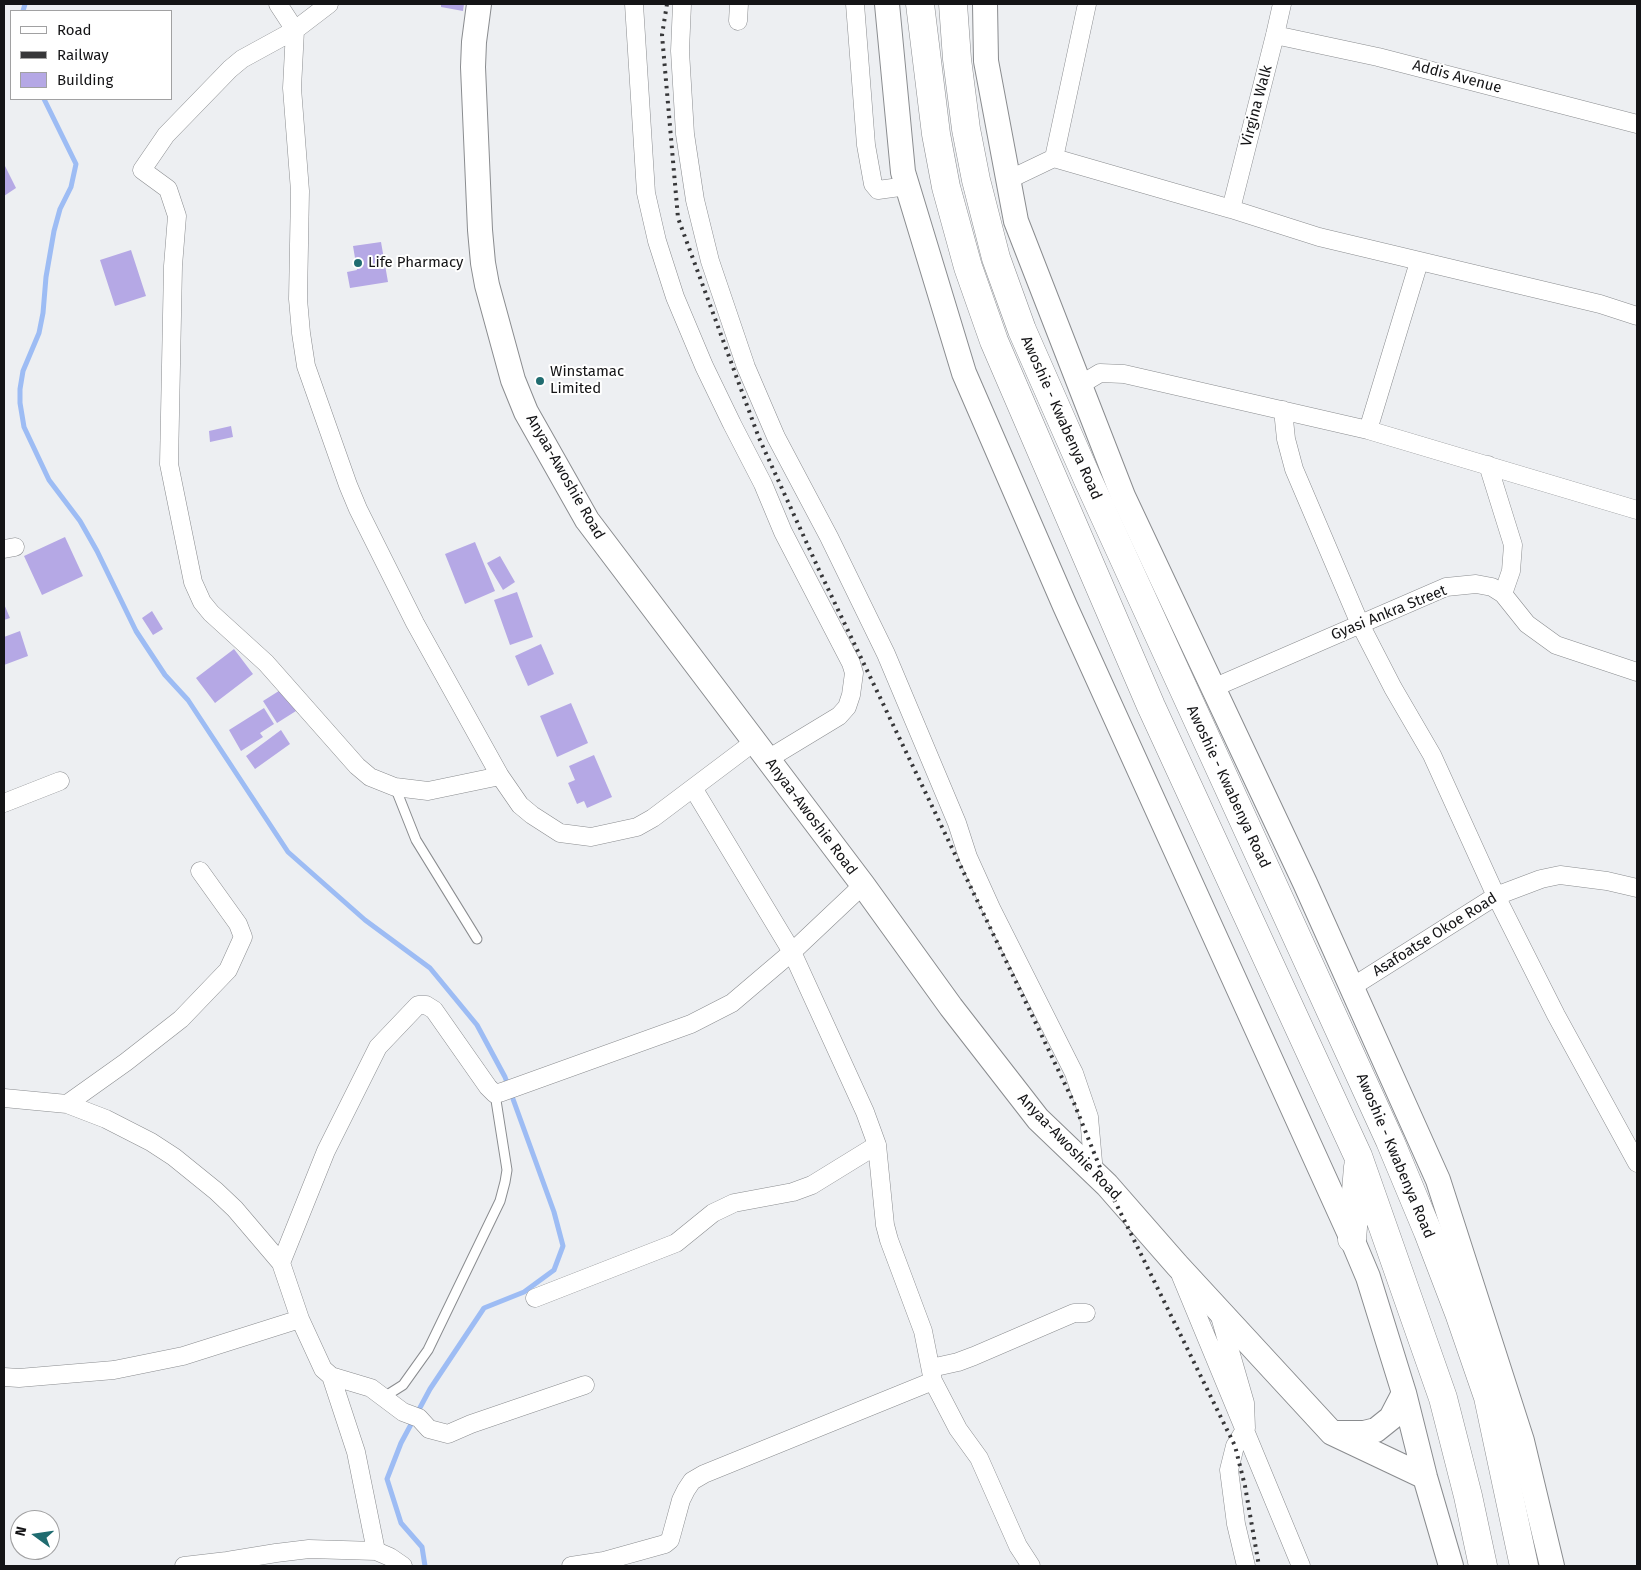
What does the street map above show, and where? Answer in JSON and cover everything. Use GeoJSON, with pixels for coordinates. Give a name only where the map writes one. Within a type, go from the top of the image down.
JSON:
{"type":"FeatureCollection","features":[{"type":"Feature","properties":{"kind":"main road","name":"Awoshie - Kwabenya Road"},"geometry":{"type":"LineString","coordinates":[[920,4],[936,134],[946,187],[968,267],[994,341],[1151,706],[1358,1156],[1443,1398],[1468,1496],[1483,1566]]}},
{"type":"Feature","properties":{"kind":"main road","name":"Awoshie - Kwabenya Road"},"geometry":{"type":"LineString","coordinates":[[953,4],[957,59],[966,129],[976,180],[996,258],[1022,330],[1052,401],[1390,1141],[1456,1304],[1488,1397],[1524,1566]]}},
{"type":"Feature","properties":{"kind":"main road"},"geometry":{"type":"LineString","coordinates":[[1151,706],[1154,696],[1168,688],[1177,689],[1186,696]]}},
{"type":"Feature","properties":{"kind":"main road"},"geometry":{"type":"LineString","coordinates":[[1352,1238],[1358,1156]]}},
{"type":"Feature","properties":{"kind":"street"},"geometry":{"type":"LineString","coordinates":[[278,4],[295,30],[292,88],[300,191],[298,299],[301,334],[306,366],[348,485],[415,623],[500,776],[520,805],[560,833],[591,837],[637,827],[653,818],[694,788],[761,751],[838,716],[846,707],[852,695],[854,673],[851,663],[787,540],[763,484],[708,374],[675,297],[657,241],[646,193],[634,4]]}},
{"type":"Feature","properties":{"kind":"street"},"geometry":{"type":"LineString","coordinates":[[328,4],[295,30],[242,59],[230,69],[166,135],[142,170],[168,189],[177,216],[173,276],[168,464],[193,582],[202,602],[211,613],[266,663],[357,766],[370,777],[395,787],[428,791],[500,776]]}},
{"type":"Feature","properties":{"kind":"street","name":"Anyaa-Awoshie Road"},"geometry":{"type":"LineString","coordinates":[[478,4],[473,67],[483,263],[497,327],[526,412],[587,520],[863,885],[951,1007],[1018,1095],[1038,1118],[1107,1185],[1177,1265],[1332,1434],[1425,1477]]}},
{"type":"Feature","properties":{"kind":"street"},"geometry":{"type":"LineString","coordinates":[[682,4],[680,51],[685,134],[695,200],[710,260],[746,367],[776,437],[829,536],[886,654],[991,908],[1074,1073],[1089,1117],[1094,1173]]}},
{"type":"Feature","properties":{"kind":"street"},"geometry":{"type":"LineString","coordinates":[[855,4],[866,145],[873,184],[878,190],[907,186]]}},
{"type":"Feature","properties":{"kind":"street"},"geometry":{"type":"LineString","coordinates":[[886,4],[903,172],[964,373],[1074,624],[1352,1238],[1368,1278],[1404,1393],[1425,1477],[1451,1566]]}},
{"type":"Feature","properties":{"kind":"street"},"geometry":{"type":"LineString","coordinates":[[985,4],[986,61],[1016,221],[1123,496],[1305,882],[1438,1180],[1522,1441],[1552,1566]]}},
{"type":"Feature","properties":{"kind":"street"},"geometry":{"type":"LineString","coordinates":[[1054,158],[1087,4]]}},
{"type":"Feature","properties":{"kind":"street","name":"Virgina Walk"},"geometry":{"type":"LineString","coordinates":[[1230,209],[1282,4]]}},
{"type":"Feature","properties":{"kind":"street","name":"Addis Avenue"},"geometry":{"type":"LineString","coordinates":[[1275,35],[1387,59],[1637,124]]}},
{"type":"Feature","properties":{"kind":"street"},"geometry":{"type":"LineString","coordinates":[[1008,180],[1054,158],[1319,237],[1600,304],[1637,316]]}},
{"type":"Feature","properties":{"kind":"street"},"geometry":{"type":"LineString","coordinates":[[1368,430],[1419,262]]}},
{"type":"Feature","properties":{"kind":"street"},"geometry":{"type":"LineString","coordinates":[[1080,385],[1100,373],[1124,374],[1368,430],[1637,510]]}},
{"type":"Feature","properties":{"kind":"street"},"geometry":{"type":"LineString","coordinates":[[1283,410],[1286,440],[1294,469],[1360,624],[1393,688],[1432,755],[1496,896],[1556,1015],[1637,1163]]}},
{"type":"Feature","properties":{"kind":"street"},"geometry":{"type":"LineString","coordinates":[[1488,465],[1513,545],[1511,571],[1503,594]]}},
{"type":"Feature","properties":{"kind":"street","name":"Gyasi Ankra Street"},"geometry":{"type":"LineString","coordinates":[[1213,688],[1446,587],[1476,584],[1492,587],[1503,594],[1527,624],[1556,645],[1637,672]]}},
{"type":"Feature","properties":{"kind":"street"},"geometry":{"type":"LineString","coordinates":[[4,803],[60,781]]}},
{"type":"Feature","properties":{"kind":"street"},"geometry":{"type":"LineString","coordinates":[[694,788],[792,952],[865,1112],[877,1145],[889,1240],[923,1331],[932,1374],[950,1417],[979,1458],[1018,1546],[1031,1566]]}},
{"type":"Feature","properties":{"kind":"street"},"geometry":{"type":"LineString","coordinates":[[67,1104],[126,1062],[181,1019],[228,970],[243,937],[238,924],[200,871]]}},
{"type":"Feature","properties":{"kind":"street","name":"Asafoatse Okoe Road"},"geometry":{"type":"LineString","coordinates":[[1352,987],[1496,896],[1542,879],[1560,875],[1607,881],[1637,888]]}},
{"type":"Feature","properties":{"kind":"street"},"geometry":{"type":"LineString","coordinates":[[281,1263],[326,1151],[378,1047],[418,1005],[426,1005],[434,1010],[488,1087],[505,1090],[691,1024],[732,1003],[792,952],[863,885]]}},
{"type":"Feature","properties":{"kind":"street"},"geometry":{"type":"LineString","coordinates":[[4,1098],[67,1104],[106,1119],[151,1142],[174,1157],[229,1203],[281,1263],[300,1319],[323,1369],[332,1376],[371,1388],[430,1429],[448,1434],[471,1424],[586,1386]]}},
{"type":"Feature","properties":{"kind":"street"},"geometry":{"type":"LineString","coordinates":[[536,1298],[676,1243],[713,1213],[734,1203],[793,1192],[812,1185],[877,1145]]}},
{"type":"Feature","properties":{"kind":"street"},"geometry":{"type":"LineString","coordinates":[[1177,1265],[1246,1428],[1301,1566]]}},
{"type":"Feature","properties":{"kind":"street"},"geometry":{"type":"LineString","coordinates":[[1219,1310],[1245,1403],[1246,1428],[1234,1446],[1229,1470],[1236,1524],[1246,1566]]}},
{"type":"Feature","properties":{"kind":"street"},"geometry":{"type":"LineString","coordinates":[[571,1566],[604,1561],[665,1544],[670,1540],[681,1500],[686,1490],[692,1481],[698,1478],[958,1362],[1074,1313],[1086,1313]]}},
{"type":"Feature","properties":{"kind":"street"},"geometry":{"type":"LineString","coordinates":[[4,1377],[19,1378],[114,1370],[184,1356],[300,1319]]}},
{"type":"Feature","properties":{"kind":"street"},"geometry":{"type":"LineString","coordinates":[[332,1376],[356,1452],[376,1551]]}},
{"type":"Feature","properties":{"kind":"street"},"geometry":{"type":"LineString","coordinates":[[1332,1434],[1364,1433],[1376,1430],[1392,1418],[1404,1393]]}},
{"type":"Feature","properties":{"kind":"street"},"geometry":{"type":"LineString","coordinates":[[184,1566],[309,1549],[376,1551],[390,1557],[403,1566]]}},
{"type":"Feature","properties":{"kind":"lane"},"geometry":{"type":"LineString","coordinates":[[395,787],[416,840],[477,939]]}},
{"type":"Feature","properties":{"kind":"lane"},"geometry":{"type":"LineString","coordinates":[[384,1397],[403,1385],[428,1350],[500,1201],[506,1182],[507,1170],[505,1090]]}},
{"type":"Feature","properties":{"kind":"building"},"geometry":{"type":"Polygon","coordinates":[[[441,4],[464,4],[463,11],[441,7],[441,4]]]}},
{"type":"Feature","properties":{"kind":"building"},"geometry":{"type":"Polygon","coordinates":[[[4,164],[16,188],[4,196],[4,164]]]}},
{"type":"Feature","properties":{"kind":"building"},"geometry":{"type":"Polygon","coordinates":[[[381,242],[388,282],[350,288],[347,272],[357,270],[353,246],[381,242]]]}},
{"type":"Feature","properties":{"kind":"building"},"geometry":{"type":"Polygon","coordinates":[[[131,250],[146,296],[115,306],[100,260],[131,250]]]}},
{"type":"Feature","properties":{"kind":"building"},"geometry":{"type":"Polygon","coordinates":[[[231,426],[233,437],[210,442],[209,431],[231,426]]]}},
{"type":"Feature","properties":{"kind":"building"},"geometry":{"type":"Polygon","coordinates":[[[65,537],[83,576],[42,595],[24,556],[65,537]]]}},
{"type":"Feature","properties":{"kind":"building"},"geometry":{"type":"Polygon","coordinates":[[[475,542],[495,591],[465,604],[445,554],[475,542]]]}},
{"type":"Feature","properties":{"kind":"building"},"geometry":{"type":"Polygon","coordinates":[[[500,556],[515,582],[503,590],[487,563],[500,556]]]}},
{"type":"Feature","properties":{"kind":"building"},"geometry":{"type":"Polygon","coordinates":[[[517,592],[533,637],[510,645],[494,600],[517,592]]]}},
{"type":"Feature","properties":{"kind":"building"},"geometry":{"type":"Polygon","coordinates":[[[4,604],[10,618],[4,620],[4,604]]]}},
{"type":"Feature","properties":{"kind":"building"},"geometry":{"type":"Polygon","coordinates":[[[152,611],[163,629],[153,635],[142,618],[152,611]]]}},
{"type":"Feature","properties":{"kind":"building"},"geometry":{"type":"Polygon","coordinates":[[[20,631],[28,656],[4,665],[4,637],[20,631]]]}},
{"type":"Feature","properties":{"kind":"building"},"geometry":{"type":"Polygon","coordinates":[[[541,644],[554,674],[528,686],[515,656],[541,644]]]}},
{"type":"Feature","properties":{"kind":"building"},"geometry":{"type":"Polygon","coordinates":[[[234,649],[253,674],[215,703],[196,678],[234,649]]]}},
{"type":"Feature","properties":{"kind":"building"},"geometry":{"type":"Polygon","coordinates":[[[282,689],[296,711],[277,723],[263,701],[282,689]]]}},
{"type":"Feature","properties":{"kind":"building"},"geometry":{"type":"Polygon","coordinates":[[[571,703],[588,743],[557,757],[540,716],[571,703]]]}},
{"type":"Feature","properties":{"kind":"building"},"geometry":{"type":"Polygon","coordinates":[[[264,708],[274,724],[260,733],[263,737],[241,751],[229,730],[264,708]]]}},
{"type":"Feature","properties":{"kind":"building"},"geometry":{"type":"Polygon","coordinates":[[[281,730],[290,744],[255,769],[246,756],[281,730]]]}},
{"type":"Feature","properties":{"kind":"building"},"geometry":{"type":"Polygon","coordinates":[[[594,755],[612,797],[587,808],[584,801],[577,804],[568,783],[575,780],[569,766],[594,755]]]}},
{"type":"Feature","properties":{"kind":"waterway"},"geometry":{"type":"LineString","coordinates":[[23,10],[25,4]]}},
{"type":"Feature","properties":{"kind":"waterway"},"geometry":{"type":"LineString","coordinates":[[44,100],[76,164],[71,187],[60,209],[54,231],[39,333],[23,371],[20,403],[24,427],[49,480],[80,521],[97,551],[136,631],[165,675],[188,700],[288,852],[365,920],[430,968],[477,1025],[505,1077],[554,1212],[563,1246],[554,1270],[524,1292],[484,1308],[430,1389],[401,1443],[387,1479],[401,1523],[422,1547],[425,1566]]}},
{"type":"Feature","properties":{"kind":"railway"},"geometry":{"type":"LineString","coordinates":[[667,4],[662,35],[678,218],[759,438],[819,570],[1074,1103],[1107,1185],[1235,1446],[1245,1486],[1259,1566]]}},
{"type":"Feature","properties":{"kind":"place","name":"Life Pharmacy"},"geometry":{"type":"Point","coordinates":[358,263]}},
{"type":"Feature","properties":{"kind":"place","name":"Winstamac Limited"},"geometry":{"type":"Point","coordinates":[540,381]}}]}
